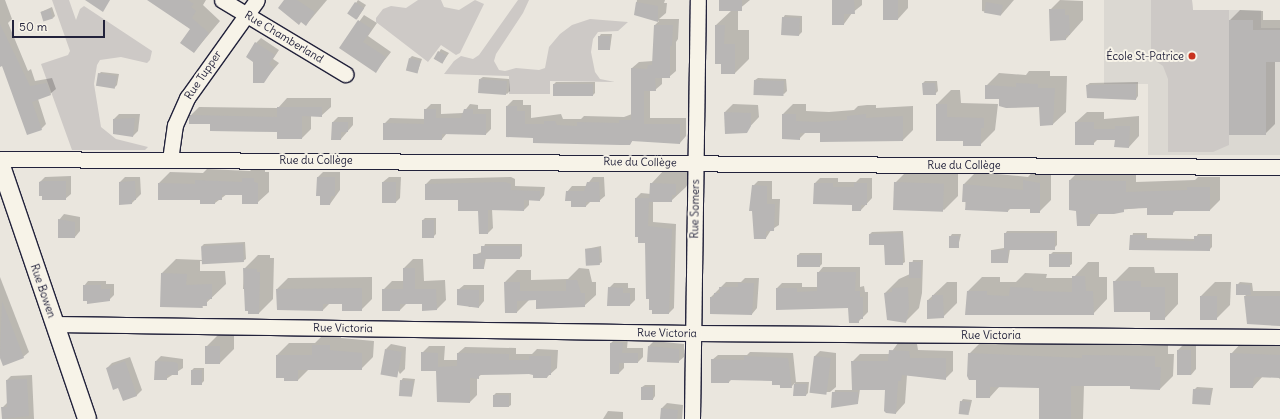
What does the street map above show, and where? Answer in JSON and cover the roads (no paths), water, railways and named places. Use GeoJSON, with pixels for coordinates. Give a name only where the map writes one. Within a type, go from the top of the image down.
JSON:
{"type":"FeatureCollection","features":[{"type":"Feature","properties":{"kind":"street","name":"Rue Chamberland"},"geometry":{"type":"LineString","coordinates":[[222,0],[345,74]]}},
{"type":"Feature","properties":{"kind":"street","name":"Rue Tupper"},"geometry":{"type":"LineString","coordinates":[[170,160],[175,125],[187,98],[257,0]]}},
{"type":"Feature","properties":{"kind":"street","name":"Rue Somers"},"geometry":{"type":"LineString","coordinates":[[692,419],[698,0]]}},
{"type":"Feature","properties":{"kind":"street","name":"Rue du Collège"},"geometry":{"type":"LineString","coordinates":[[0,159],[1280,167]]}},
{"type":"Feature","properties":{"kind":"street","name":"Rue Bowen"},"geometry":{"type":"LineString","coordinates":[[0,163],[87,419]]}},
{"type":"Feature","properties":{"kind":"street","name":"Rue Victoria"},"geometry":{"type":"LineString","coordinates":[[54,324],[693,333],[1280,337]]}},
{"type":"Feature","properties":{"kind":"place","name":"École St-Patrice"},"geometry":{"type":"Point","coordinates":[1192,56]}}]}
